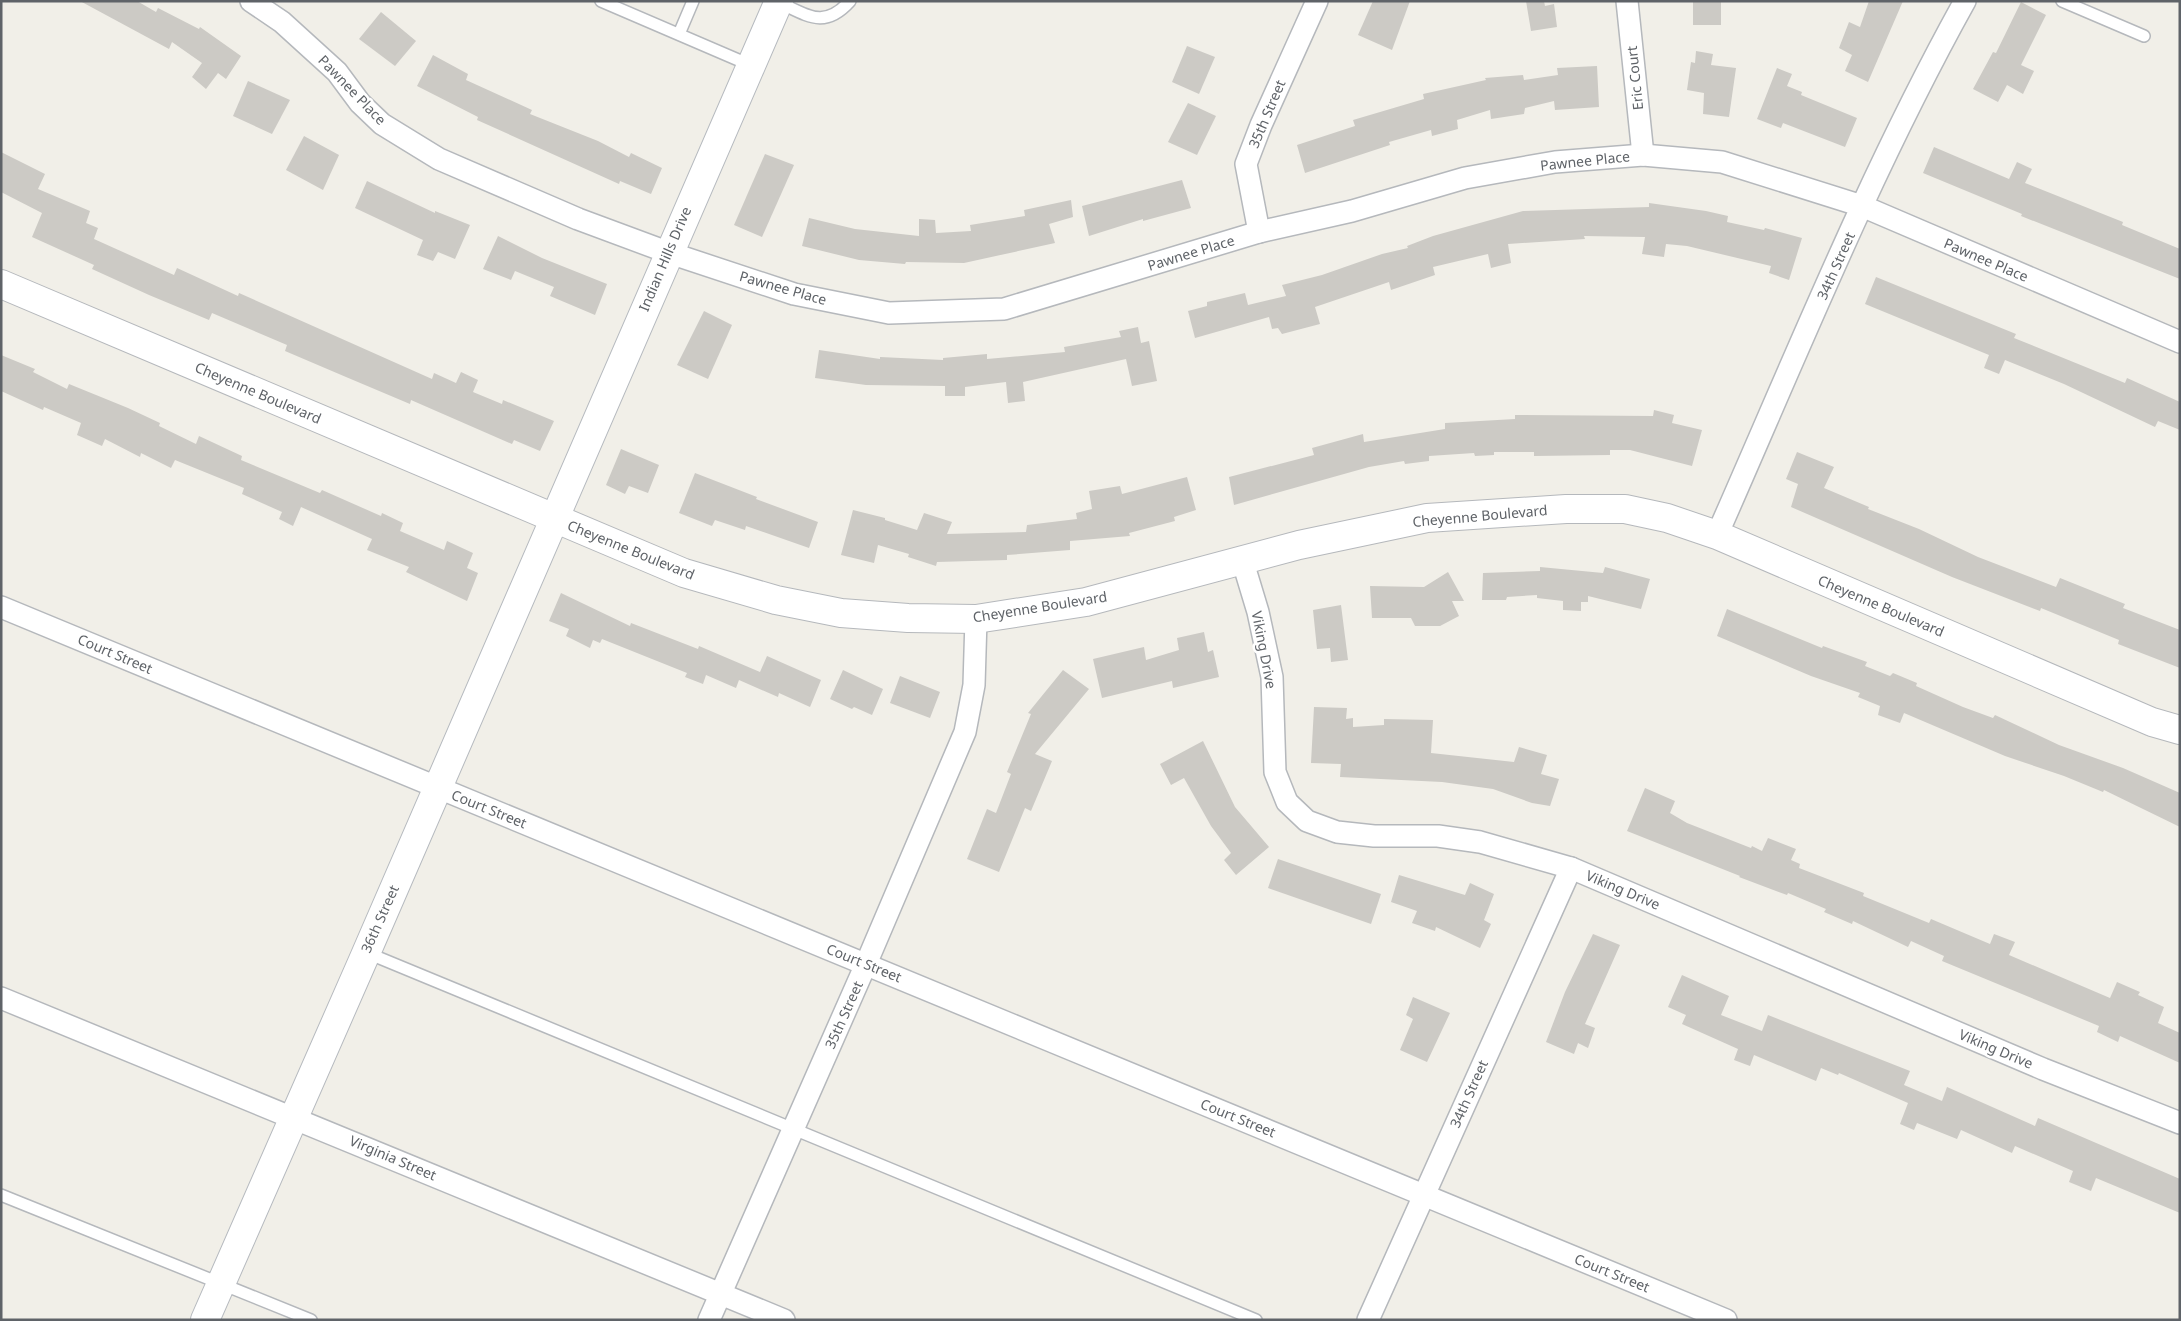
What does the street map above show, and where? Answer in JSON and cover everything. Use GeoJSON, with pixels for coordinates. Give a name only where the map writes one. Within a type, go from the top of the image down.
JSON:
{"type":"FeatureCollection","features":[{"type":"Feature","properties":{"kind":"street","name":"Pawnee Place"},"geometry":{"type":"LineString","coordinates":[[251,1],[282,22],[337,72],[360,103],[382,124],[431,154],[578,219],[667,252],[794,294],[889,313],[1004,309],[1259,232],[1352,211],[1465,178],[1555,162],[1643,155],[1722,162],[1862,206],[2180,342]]}},
{"type":"Feature","properties":{"kind":"street","name":"35th Street"},"geometry":{"type":"LineString","coordinates":[[1259,232],[1246,164],[1317,1]]}},
{"type":"Feature","properties":{"kind":"street","name":"Eric Court"},"geometry":{"type":"LineString","coordinates":[[1627,1],[1643,155]]}},
{"type":"Feature","properties":{"kind":"street","name":"34th Street"},"geometry":{"type":"LineString","coordinates":[[1716,534],[1862,206],[1910,106],[1965,1]]}},
{"type":"Feature","properties":{"kind":"street","name":"Indian Hills Drive"},"geometry":{"type":"LineString","coordinates":[[554,519],[667,252],[778,2]]}},
{"type":"Feature","properties":{"kind":"street","name":"Cheyenne Boulevard"},"geometry":{"type":"LineString","coordinates":[[1,284],[684,573],[776,600],[841,613],[908,618],[976,618],[1086,602],[1299,544],[1426,518],[1566,509],[1625,509],[1667,518],[1716,534],[2134,714],[2180,730]]}},
{"type":"Feature","properties":{"kind":"street","name":"36th Street"},"geometry":{"type":"LineString","coordinates":[[205,1320],[554,519]]}},
{"type":"Feature","properties":{"kind":"street","name":"Viking Drive"},"geometry":{"type":"LineString","coordinates":[[1242,559],[1258,612],[1272,677],[1275,772],[1287,802],[1307,821],[1337,832],[1374,836],[1438,836],[1480,842],[1570,868],[2043,1069],[2180,1123]]}},
{"type":"Feature","properties":{"kind":"street","name":"Court Street"},"geometry":{"type":"LineString","coordinates":[[1,607],[1726,1320]]}},
{"type":"Feature","properties":{"kind":"street","name":"35th Street"},"geometry":{"type":"LineString","coordinates":[[709,1320],[866,964],[965,732],[974,685],[976,618]]}},
{"type":"Feature","properties":{"kind":"street","name":"34th Street"},"geometry":{"type":"LineString","coordinates":[[1368,1320],[1570,868]]}},
{"type":"Feature","properties":{"kind":"street","name":"Virginia Street"},"geometry":{"type":"LineString","coordinates":[[1,998],[784,1320]]}},
{"type":"Feature","properties":{"kind":"lane"},"geometry":{"type":"LineString","coordinates":[[601,1],[627,6],[679,34],[750,65]]}},
{"type":"Feature","properties":{"kind":"lane"},"geometry":{"type":"LineString","coordinates":[[679,34],[692,1]]}},
{"type":"Feature","properties":{"kind":"lane"},"geometry":{"type":"LineString","coordinates":[[778,2],[817,20],[829,17],[850,1]]}},
{"type":"Feature","properties":{"kind":"lane"},"geometry":{"type":"LineString","coordinates":[[2062,1],[2144,36]]}},
{"type":"Feature","properties":{"kind":"lane"},"geometry":{"type":"LineString","coordinates":[[366,952],[1256,1320]]}},
{"type":"Feature","properties":{"kind":"lane"},"geometry":{"type":"LineString","coordinates":[[1,1195],[311,1320]]}},
{"type":"Feature","properties":{"kind":"building"},"geometry":{"type":"Polygon","coordinates":[[[80,1],[137,1],[156,12],[158,8],[199,29],[200,27],[241,56],[226,79],[218,73],[206,89],[192,77],[202,63],[172,42],[169,49],[80,1]]]}},
{"type":"Feature","properties":{"kind":"building"},"geometry":{"type":"Polygon","coordinates":[[[1373,1],[1410,1],[1392,50],[1358,35],[1373,1]]]}},
{"type":"Feature","properties":{"kind":"building"},"geometry":{"type":"Polygon","coordinates":[[[1526,1],[1544,1],[1545,6],[1554,4],[1557,27],[1531,31],[1526,1]]]}},
{"type":"Feature","properties":{"kind":"building"},"geometry":{"type":"Polygon","coordinates":[[[1693,1],[1721,1],[1721,25],[1693,25],[1693,1]]]}},
{"type":"Feature","properties":{"kind":"building"},"geometry":{"type":"Polygon","coordinates":[[[1869,1],[1903,1],[1868,82],[1845,71],[1852,55],[1839,48],[1849,22],[1860,27],[1869,1]]]}},
{"type":"Feature","properties":{"kind":"building"},"geometry":{"type":"Polygon","coordinates":[[[2021,2],[2046,15],[2021,65],[2034,71],[2023,94],[2007,85],[1998,102],[1973,89],[1993,52],[1996,53],[2021,2]]]}},
{"type":"Feature","properties":{"kind":"building"},"geometry":{"type":"Polygon","coordinates":[[[381,12],[416,41],[395,66],[359,39],[381,12]]]}},
{"type":"Feature","properties":{"kind":"building"},"geometry":{"type":"Polygon","coordinates":[[[1187,46],[1215,57],[1199,94],[1172,82],[1187,46]]]}},
{"type":"Feature","properties":{"kind":"building"},"geometry":{"type":"Polygon","coordinates":[[[1696,51],[1713,54],[1711,65],[1736,68],[1729,117],[1703,114],[1704,93],[1687,90],[1691,62],[1695,63],[1696,51]]]}},
{"type":"Feature","properties":{"kind":"building"},"geometry":{"type":"Polygon","coordinates":[[[433,55],[468,74],[466,80],[532,110],[530,114],[598,141],[629,157],[631,153],[662,168],[651,194],[620,181],[619,184],[477,120],[478,117],[417,86],[433,55]]]}},
{"type":"Feature","properties":{"kind":"building"},"geometry":{"type":"Polygon","coordinates":[[[1597,66],[1599,107],[1555,110],[1554,101],[1525,108],[1524,114],[1491,119],[1490,110],[1457,120],[1458,129],[1432,136],[1431,130],[1389,142],[1390,145],[1305,173],[1297,145],[1355,126],[1353,120],[1424,99],[1423,94],[1486,80],[1485,78],[1523,75],[1524,80],[1558,75],[1557,68],[1597,66]]]}},
{"type":"Feature","properties":{"kind":"building"},"geometry":{"type":"Polygon","coordinates":[[[1777,68],[1792,74],[1787,86],[1802,92],[1801,95],[1857,118],[1845,147],[1783,123],[1781,128],[1757,119],[1777,68]]]}},
{"type":"Feature","properties":{"kind":"building"},"geometry":{"type":"Polygon","coordinates":[[[248,81],[290,100],[272,134],[233,116],[248,81]]]}},
{"type":"Feature","properties":{"kind":"building"},"geometry":{"type":"Polygon","coordinates":[[[1188,103],[1216,116],[1197,155],[1168,142],[1188,103]]]}},
{"type":"Feature","properties":{"kind":"building"},"geometry":{"type":"Polygon","coordinates":[[[304,136],[339,155],[323,190],[286,170],[304,136]]]}},
{"type":"Feature","properties":{"kind":"building"},"geometry":{"type":"Polygon","coordinates":[[[1934,147],[2009,179],[2017,162],[2032,169],[2025,183],[2123,222],[2122,225],[2180,249],[2180,279],[2021,216],[2022,214],[1923,173],[1934,147]]]}},
{"type":"Feature","properties":{"kind":"building"},"geometry":{"type":"Polygon","coordinates":[[[1,152],[45,174],[38,189],[90,211],[86,223],[98,228],[94,239],[174,275],[177,268],[238,296],[239,293],[432,379],[434,373],[456,383],[461,372],[478,380],[473,392],[502,404],[503,400],[554,421],[540,451],[514,440],[512,444],[411,400],[410,404],[285,351],[287,345],[212,313],[209,320],[149,295],[92,269],[94,265],[32,237],[42,213],[1,192],[1,152]]]}},
{"type":"Feature","properties":{"kind":"building"},"geometry":{"type":"Polygon","coordinates":[[[765,154],[794,165],[762,237],[734,225],[765,154]]]}},
{"type":"Feature","properties":{"kind":"building"},"geometry":{"type":"Polygon","coordinates":[[[1182,180],[1191,208],[1143,221],[1143,219],[1089,236],[1082,206],[1182,180]]]}},
{"type":"Feature","properties":{"kind":"building"},"geometry":{"type":"Polygon","coordinates":[[[367,181],[435,213],[435,211],[470,225],[455,259],[438,252],[433,261],[417,255],[423,240],[355,208],[367,181]]]}},
{"type":"Feature","properties":{"kind":"building"},"geometry":{"type":"Polygon","coordinates":[[[1071,200],[1073,217],[1049,224],[1055,243],[964,263],[906,262],[905,264],[859,260],[802,246],[809,218],[855,229],[919,236],[919,219],[935,220],[936,233],[971,231],[970,225],[1025,216],[1024,210],[1071,200]]]}},
{"type":"Feature","properties":{"kind":"building"},"geometry":{"type":"Polygon","coordinates":[[[1649,203],[1728,216],[1727,222],[1764,230],[1765,228],[1802,238],[1789,280],[1769,273],[1771,266],[1687,246],[1666,244],[1664,257],[1642,254],[1645,237],[1584,236],[1585,239],[1508,244],[1511,263],[1491,268],[1488,254],[1433,267],[1435,275],[1391,290],[1389,282],[1315,307],[1320,324],[1282,334],[1278,328],[1272,329],[1269,317],[1195,338],[1188,311],[1207,306],[1207,302],[1245,293],[1248,305],[1286,296],[1282,285],[1322,275],[1382,254],[1408,248],[1407,246],[1433,236],[1523,211],[1649,207],[1649,203]]]}},
{"type":"Feature","properties":{"kind":"building"},"geometry":{"type":"Polygon","coordinates":[[[498,236],[542,258],[607,284],[595,315],[550,296],[554,287],[515,271],[511,280],[483,269],[498,236]]]}},
{"type":"Feature","properties":{"kind":"building"},"geometry":{"type":"Polygon","coordinates":[[[1876,277],[2016,334],[2014,338],[2125,383],[2127,378],[2180,402],[2180,430],[2158,421],[2155,427],[2064,384],[2005,360],[1999,374],[1984,368],[1989,355],[1865,304],[1876,277]]]}},
{"type":"Feature","properties":{"kind":"building"},"geometry":{"type":"Polygon","coordinates":[[[704,311],[732,325],[708,379],[677,365],[704,311]]]}},
{"type":"Feature","properties":{"kind":"building"},"geometry":{"type":"Polygon","coordinates":[[[1138,327],[1141,343],[1149,341],[1157,381],[1132,386],[1126,359],[1023,382],[1025,401],[1008,403],[1006,382],[965,387],[965,396],[945,396],[945,386],[866,385],[815,378],[819,350],[880,359],[880,357],[943,360],[943,358],[987,354],[987,359],[1065,352],[1064,347],[1121,337],[1119,331],[1138,327]]]}},
{"type":"Feature","properties":{"kind":"building"},"geometry":{"type":"Polygon","coordinates":[[[1,355],[35,369],[33,372],[67,389],[69,384],[128,408],[160,423],[159,426],[196,444],[199,436],[242,456],[241,460],[320,493],[322,490],[381,516],[382,513],[403,523],[400,531],[444,550],[447,541],[473,553],[467,568],[478,573],[467,601],[406,572],[409,567],[367,550],[372,539],[301,507],[293,526],[279,519],[282,512],[242,494],[244,488],[175,460],[171,468],[141,453],[140,457],[105,439],[102,446],[77,435],[81,423],[44,407],[43,410],[1,391],[1,355]]]}},
{"type":"Feature","properties":{"kind":"building"},"geometry":{"type":"Polygon","coordinates":[[[1654,410],[1674,415],[1672,423],[1702,430],[1692,466],[1630,450],[1610,450],[1610,455],[1534,456],[1534,452],[1494,452],[1494,455],[1475,456],[1474,453],[1429,456],[1429,461],[1405,464],[1404,461],[1369,467],[1234,505],[1229,477],[1314,455],[1312,448],[1363,434],[1364,442],[1445,429],[1445,423],[1515,419],[1515,415],[1653,416],[1654,410]]]}},
{"type":"Feature","properties":{"kind":"building"},"geometry":{"type":"Polygon","coordinates":[[[621,449],[659,465],[648,493],[629,486],[625,494],[606,485],[621,449]]]}},
{"type":"Feature","properties":{"kind":"building"},"geometry":{"type":"Polygon","coordinates":[[[1797,452],[1834,467],[1824,488],[1869,507],[1868,509],[1919,529],[1978,557],[2056,587],[2060,578],[2125,604],[2123,608],[2180,630],[2180,668],[2118,644],[2119,640],[2041,608],[2040,611],[1952,577],[1791,507],[1798,484],[1786,479],[1797,452]]]}},
{"type":"Feature","properties":{"kind":"building"},"geometry":{"type":"Polygon","coordinates":[[[695,473],[757,497],[756,499],[818,522],[809,548],[746,526],[745,530],[715,520],[712,526],[679,513],[695,473]]]}},
{"type":"Feature","properties":{"kind":"building"},"geometry":{"type":"Polygon","coordinates":[[[1187,477],[1196,510],[1174,517],[1175,521],[1129,533],[1130,536],[1070,541],[1070,550],[1007,555],[1007,560],[937,562],[936,566],[908,557],[909,554],[878,545],[874,563],[841,555],[853,510],[885,518],[885,520],[917,530],[924,513],[952,522],[947,534],[1026,532],[1027,525],[1077,519],[1076,513],[1092,509],[1089,491],[1120,486],[1122,494],[1187,477]]]}},
{"type":"Feature","properties":{"kind":"building"},"geometry":{"type":"Polygon","coordinates":[[[1540,567],[1603,573],[1605,567],[1650,579],[1641,609],[1588,596],[1588,602],[1581,602],[1581,611],[1563,610],[1563,601],[1537,598],[1537,595],[1507,597],[1506,600],[1482,600],[1483,573],[1540,571],[1540,567]]]}},
{"type":"Feature","properties":{"kind":"building"},"geometry":{"type":"Polygon","coordinates":[[[1448,572],[1464,601],[1452,601],[1459,616],[1440,626],[1415,626],[1411,618],[1372,618],[1370,586],[1424,587],[1448,572]]]}},
{"type":"Feature","properties":{"kind":"building"},"geometry":{"type":"Polygon","coordinates":[[[561,593],[630,626],[631,623],[698,649],[699,646],[760,672],[767,656],[821,680],[810,707],[779,693],[778,697],[739,680],[736,688],[706,675],[703,684],[685,677],[687,673],[602,639],[600,643],[593,640],[590,648],[566,636],[569,629],[549,621],[561,593]]]}},
{"type":"Feature","properties":{"kind":"building"},"geometry":{"type":"Polygon","coordinates":[[[1341,605],[1348,660],[1331,662],[1330,648],[1317,649],[1313,610],[1341,605]]]}},
{"type":"Feature","properties":{"kind":"building"},"geometry":{"type":"Polygon","coordinates":[[[1727,609],[1822,648],[1823,646],[1867,662],[1865,666],[1890,676],[1893,673],[1917,683],[1916,686],[1963,707],[1993,718],[1995,715],[2059,745],[2123,768],[2180,793],[2180,827],[2104,790],[2103,792],[2064,776],[2005,756],[1904,713],[1900,723],[1878,715],[1880,706],[1858,697],[1860,693],[1811,676],[1717,636],[1727,609]]]}},
{"type":"Feature","properties":{"kind":"building"},"geometry":{"type":"Polygon","coordinates":[[[1204,632],[1208,652],[1213,650],[1219,677],[1173,688],[1172,681],[1102,698],[1093,659],[1144,647],[1146,660],[1179,650],[1177,638],[1204,632]]]}},
{"type":"Feature","properties":{"kind":"building"},"geometry":{"type":"Polygon","coordinates":[[[843,670],[883,689],[872,715],[854,707],[852,709],[830,699],[843,670]]]}},
{"type":"Feature","properties":{"kind":"building"},"geometry":{"type":"Polygon","coordinates":[[[1063,670],[1089,689],[1035,754],[1052,761],[1031,811],[1025,808],[999,872],[967,859],[987,809],[996,813],[1011,774],[1007,772],[1031,714],[1028,713],[1063,670]]]}},
{"type":"Feature","properties":{"kind":"building"},"geometry":{"type":"Polygon","coordinates":[[[900,676],[940,692],[930,718],[890,703],[900,676]]]}},
{"type":"Feature","properties":{"kind":"building"},"geometry":{"type":"Polygon","coordinates":[[[1314,707],[1347,708],[1346,719],[1353,718],[1353,727],[1384,725],[1384,719],[1433,720],[1431,753],[1514,762],[1519,747],[1547,755],[1541,774],[1559,779],[1550,806],[1532,803],[1493,789],[1442,782],[1340,777],[1341,764],[1311,763],[1314,707]]]}},
{"type":"Feature","properties":{"kind":"building"},"geometry":{"type":"Polygon","coordinates":[[[1203,741],[1235,807],[1269,847],[1236,875],[1224,860],[1231,853],[1211,826],[1184,778],[1171,785],[1160,764],[1203,741]]]}},
{"type":"Feature","properties":{"kind":"building"},"geometry":{"type":"Polygon","coordinates":[[[1645,788],[1675,801],[1670,813],[1687,823],[1762,851],[1768,838],[1796,849],[1791,860],[1800,864],[1799,868],[1864,893],[1863,896],[1929,923],[1931,919],[1990,944],[1994,934],[2015,942],[2009,955],[2110,998],[2117,982],[2140,992],[2138,995],[2164,1007],[2158,1023],[2180,1033],[2180,1063],[2120,1036],[2118,1042],[2097,1032],[2099,1026],[1942,961],[1944,956],[1911,941],[1908,947],[1853,921],[1852,924],[1824,912],[1826,909],[1788,893],[1787,895],[1739,877],[1627,831],[1645,788]]]}},
{"type":"Feature","properties":{"kind":"building"},"geometry":{"type":"Polygon","coordinates":[[[1278,859],[1381,894],[1371,924],[1268,888],[1278,859]]]}},
{"type":"Feature","properties":{"kind":"building"},"geometry":{"type":"Polygon","coordinates":[[[1399,875],[1465,895],[1470,883],[1494,894],[1484,920],[1491,924],[1480,948],[1436,927],[1435,931],[1412,923],[1417,911],[1391,902],[1399,875]]]}},
{"type":"Feature","properties":{"kind":"building"},"geometry":{"type":"Polygon","coordinates":[[[1593,934],[1620,945],[1585,1024],[1595,1028],[1588,1048],[1578,1043],[1574,1054],[1546,1042],[1565,992],[1593,934]]]}},
{"type":"Feature","properties":{"kind":"building"},"geometry":{"type":"Polygon","coordinates":[[[1682,975],[1729,996],[1721,1015],[1762,1031],[1768,1015],[1910,1071],[1904,1085],[1942,1101],[1947,1087],[2035,1126],[2038,1118],[2180,1179],[2180,1213],[2096,1178],[2091,1191],[2069,1182],[2073,1171],[2015,1146],[2012,1153],[1961,1130],[1957,1139],[1917,1123],[1914,1130],[1900,1124],[1908,1103],[1839,1073],[1838,1075],[1821,1068],[1816,1081],[1754,1055],[1750,1066],[1734,1060],[1738,1049],[1682,1024],[1686,1015],[1668,1007],[1682,975]]]}},
{"type":"Feature","properties":{"kind":"building"},"geometry":{"type":"Polygon","coordinates":[[[1413,997],[1450,1013],[1427,1062],[1400,1050],[1413,1019],[1406,1015],[1413,997]]]}}]}
